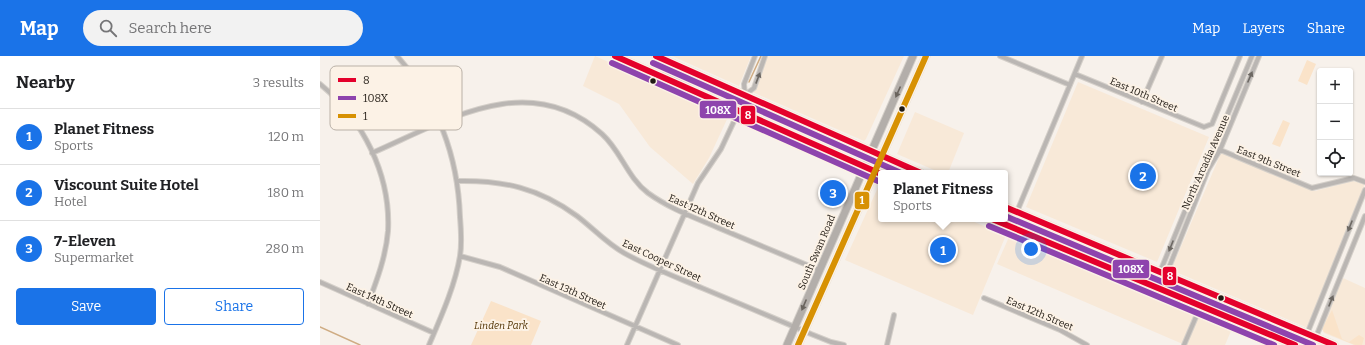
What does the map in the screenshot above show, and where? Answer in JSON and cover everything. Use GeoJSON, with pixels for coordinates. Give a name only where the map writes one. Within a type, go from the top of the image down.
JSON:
{"type":"FeatureCollection","features":[{"type":"Feature","properties":{"kind":"main road"},"geometry":{"type":"LineString","coordinates":[[615,56],[878,172]]}},
{"type":"Feature","properties":{"kind":"main road"},"geometry":{"type":"LineString","coordinates":[[656,56],[914,170]]}},
{"type":"Feature","properties":{"kind":"main road","name":"South Swan Road"},"geometry":{"type":"LineString","coordinates":[[787,345],[913,56]]}},
{"type":"Feature","properties":{"kind":"main road","name":"South Swan Road"},"geometry":{"type":"LineString","coordinates":[[878,170],[882,156],[926,56]]}},
{"type":"Feature","properties":{"kind":"main road"},"geometry":{"type":"LineString","coordinates":[[663,77],[665,74],[671,73],[692,81],[723,86]]}},
{"type":"Feature","properties":{"kind":"main road","name":"South Swan Road"},"geometry":{"type":"LineString","coordinates":[[798,345],[878,172]]}},
{"type":"Feature","properties":{"kind":"main road"},"geometry":{"type":"LineString","coordinates":[[1008,209],[1334,345]]}},
{"type":"Feature","properties":{"kind":"main road"},"geometry":{"type":"LineString","coordinates":[[1000,222],[1295,345]]}},
{"type":"Feature","properties":{"kind":"main road"},"geometry":{"type":"LineString","coordinates":[[1098,263],[1117,264],[1157,279],[1164,278],[1163,274]]}},
{"type":"Feature","properties":{"kind":"street"},"geometry":{"type":"LineString","coordinates":[[397,56],[405,66]]}},
{"type":"Feature","properties":{"kind":"street"},"geometry":{"type":"LineString","coordinates":[[745,95],[744,84],[755,56]]}},
{"type":"Feature","properties":{"kind":"street"},"geometry":{"type":"LineString","coordinates":[[627,345],[658,270],[698,183],[721,149],[745,95],[754,88],[765,56]]}},
{"type":"Feature","properties":{"kind":"street"},"geometry":{"type":"LineString","coordinates":[[1000,56],[1070,85]]}},
{"type":"Feature","properties":{"kind":"street"},"geometry":{"type":"LineString","coordinates":[[1011,226],[1082,56]]}},
{"type":"Feature","properties":{"kind":"street"},"geometry":{"type":"LineString","coordinates":[[1142,102],[1162,56]]}},
{"type":"Feature","properties":{"kind":"street","name":"East 10th Street"},"geometry":{"type":"LineString","coordinates":[[1075,74],[1204,127],[1208,127],[1212,124],[1240,56]]}},
{"type":"Feature","properties":{"kind":"street","name":"North Arcadia Avenue"},"geometry":{"type":"LineString","coordinates":[[1163,274],[1179,226],[1203,167],[1214,147],[1252,56]]}},
{"type":"Feature","properties":{"kind":"street","name":"North Arcadia Avenue"},"geometry":{"type":"LineString","coordinates":[[1163,274],[1185,229],[1208,170],[1220,150],[1259,56]]}},
{"type":"Feature","properties":{"kind":"street"},"geometry":{"type":"LineString","coordinates":[[1249,62],[1255,65]]}},
{"type":"Feature","properties":{"kind":"street"},"geometry":{"type":"LineString","coordinates":[[320,84],[330,92]]}},
{"type":"Feature","properties":{"kind":"street"},"geometry":{"type":"LineString","coordinates":[[1234,98],[1240,100]]}},
{"type":"Feature","properties":{"kind":"street","name":"East 12th Street"},"geometry":{"type":"LineString","coordinates":[[462,115],[484,106],[526,102],[547,104],[570,112],[603,134],[615,148],[634,179],[646,191],[660,201],[684,213],[819,270]]}},
{"type":"Feature","properties":{"kind":"street"},"geometry":{"type":"LineString","coordinates":[[361,130],[372,153],[382,180],[387,206],[388,231],[379,276],[368,304]]}},
{"type":"Feature","properties":{"kind":"street","name":"East 12th Street"},"geometry":{"type":"LineString","coordinates":[[372,153],[425,130]]}},
{"type":"Feature","properties":{"kind":"street"},"geometry":{"type":"LineString","coordinates":[[429,345],[460,256],[460,215],[457,181],[449,144],[444,130]]}},
{"type":"Feature","properties":{"kind":"street","name":"East 9th Street"},"geometry":{"type":"LineString","coordinates":[[1214,147],[1312,188],[1354,178],[1365,182]]}},
{"type":"Feature","properties":{"kind":"street","name":"East Cooper Street"},"geometry":{"type":"LineString","coordinates":[[457,181],[498,182],[512,184],[542,195],[577,216],[607,242],[624,253],[658,270],[831,342],[844,345]]}},
{"type":"Feature","properties":{"kind":"street"},"geometry":{"type":"LineString","coordinates":[[1307,334],[1365,190]]}},
{"type":"Feature","properties":{"kind":"street"},"geometry":{"type":"LineString","coordinates":[[1316,337],[1365,216]]}},
{"type":"Feature","properties":{"kind":"street"},"geometry":{"type":"LineString","coordinates":[[1179,226],[1185,229]]}},
{"type":"Feature","properties":{"kind":"street"},"geometry":{"type":"LineString","coordinates":[[1018,230],[1015,238],[1272,345]]}},
{"type":"Feature","properties":{"kind":"street","name":"East 13th Street"},"geometry":{"type":"LineString","coordinates":[[460,256],[500,268],[678,345]]}},
{"type":"Feature","properties":{"kind":"street","name":"East 14th Street"},"geometry":{"type":"LineString","coordinates":[[320,282],[434,333]]}},
{"type":"Feature","properties":{"kind":"street"},"geometry":{"type":"LineString","coordinates":[[1184,345],[1206,291]]}},
{"type":"Feature","properties":{"kind":"street","name":"East 12th Street"},"geometry":{"type":"LineString","coordinates":[[984,298],[1060,330],[1087,345]]}},
{"type":"Feature","properties":{"kind":"street"},"geometry":{"type":"LineString","coordinates":[[887,345],[894,315]]}},
{"type":"Feature","properties":{"kind":"shaded area"},"geometry":{"type":"Polygon","coordinates":[[[595,56],[729,115],[709,158],[693,184],[650,147],[619,104],[583,86],[595,56]]]}},
{"type":"Feature","properties":{"kind":"shaded area"},"geometry":{"type":"Polygon","coordinates":[[[672,56],[751,56],[739,86],[672,56]]]}},
{"type":"Feature","properties":{"kind":"shaded area"},"geometry":{"type":"Polygon","coordinates":[[[766,56],[904,56],[864,141],[750,91],[766,56]]]}},
{"type":"Feature","properties":{"kind":"shaded area"},"geometry":{"type":"Polygon","coordinates":[[[1078,82],[1209,137],[1157,262],[1026,207],[1078,82]]]}},
{"type":"Feature","properties":{"kind":"shaded area"},"geometry":{"type":"Polygon","coordinates":[[[915,112],[964,133],[949,170],[934,170],[897,154],[915,112]]]}},
{"type":"Feature","properties":{"kind":"shaded area"},"geometry":{"type":"Polygon","coordinates":[[[1221,153],[1315,191],[1353,181],[1365,184],[1308,328],[1171,270],[1221,153]]]}},
{"type":"Feature","properties":{"kind":"shaded area"},"geometry":{"type":"Polygon","coordinates":[[[878,187],[878,222],[974,222],[1006,235],[973,315],[845,260],[878,187]]]}},
{"type":"Feature","properties":{"kind":"shaded area"},"geometry":{"type":"Polygon","coordinates":[[[1009,237],[1231,331],[1225,345],[1185,345],[997,264],[1009,237]]]}},
{"type":"Feature","properties":{"kind":"shaded area"},"geometry":{"type":"Polygon","coordinates":[[[1343,278],[1365,288],[1365,345],[1354,345],[1324,333],[1322,329],[1343,278]]]}},
{"type":"Feature","properties":{"kind":"green space"},"geometry":{"type":"Polygon","coordinates":[[[1307,60],[1316,64],[1307,85],[1298,81],[1307,60]]]}},
{"type":"Feature","properties":{"kind":"green space"},"geometry":{"type":"Polygon","coordinates":[[[1283,120],[1290,123],[1280,147],[1272,144],[1283,120]]]}},
{"type":"Feature","properties":{"kind":"green space","name":"Linden Park"},"geometry":{"type":"Polygon","coordinates":[[[491,301],[541,321],[531,345],[471,345],[491,301]]]}},
{"type":"Feature","properties":{"kind":"green space"},"geometry":{"type":"Polygon","coordinates":[[[1332,310],[1342,339],[1349,342],[1359,335],[1364,338],[1362,345],[1355,345],[1324,332],[1322,329],[1332,310]]]}},
{"type":"Feature","properties":{"kind":"waterway"},"geometry":{"type":"LineString","coordinates":[[749,82],[761,56]]}},
{"type":"Feature","properties":{"kind":"waterway"},"geometry":{"type":"LineString","coordinates":[[320,327],[360,345]]}},
{"type":"Feature","properties":{"kind":"transit line","name":"8"},"geometry":{"type":"LineString","coordinates":[[615,56],[878,173]]}},
{"type":"Feature","properties":{"kind":"transit line","name":"8"},"geometry":{"type":"LineString","coordinates":[[656,56],[914,170]]}},
{"type":"Feature","properties":{"kind":"transit line","name":"1"},"geometry":{"type":"LineString","coordinates":[[798,345],[926,56]]}},
{"type":"Feature","properties":{"kind":"transit line","name":"108X"},"geometry":{"type":"LineString","coordinates":[[612,63],[878,181]]}},
{"type":"Feature","properties":{"kind":"transit line","name":"108X"},"geometry":{"type":"LineString","coordinates":[[653,63],[894,170]]}},
{"type":"Feature","properties":{"kind":"transit line","name":"8"},"geometry":{"type":"LineString","coordinates":[[1008,208],[1334,345]]}},
{"type":"Feature","properties":{"kind":"transit line","name":"108X"},"geometry":{"type":"LineString","coordinates":[[1008,217],[1313,345]]}},
{"type":"Feature","properties":{"kind":"transit line","name":"8"},"geometry":{"type":"LineString","coordinates":[[999,222],[1295,345]]}},
{"type":"Feature","properties":{"kind":"transit line","name":"108X"},"geometry":{"type":"LineString","coordinates":[[989,226],[1274,345]]}},
{"type":"Feature","properties":{"kind":"place","name":"Viscount Suite Hotel"},"geometry":{"type":"Point","coordinates":[1143,176]}},
{"type":"Feature","properties":{"kind":"place","name":"7-Eleven"},"geometry":{"type":"Point","coordinates":[833,193]}},
{"type":"Feature","properties":{"kind":"place","name":"Planet Fitness"},"geometry":{"type":"Point","coordinates":[943,250]}}]}
